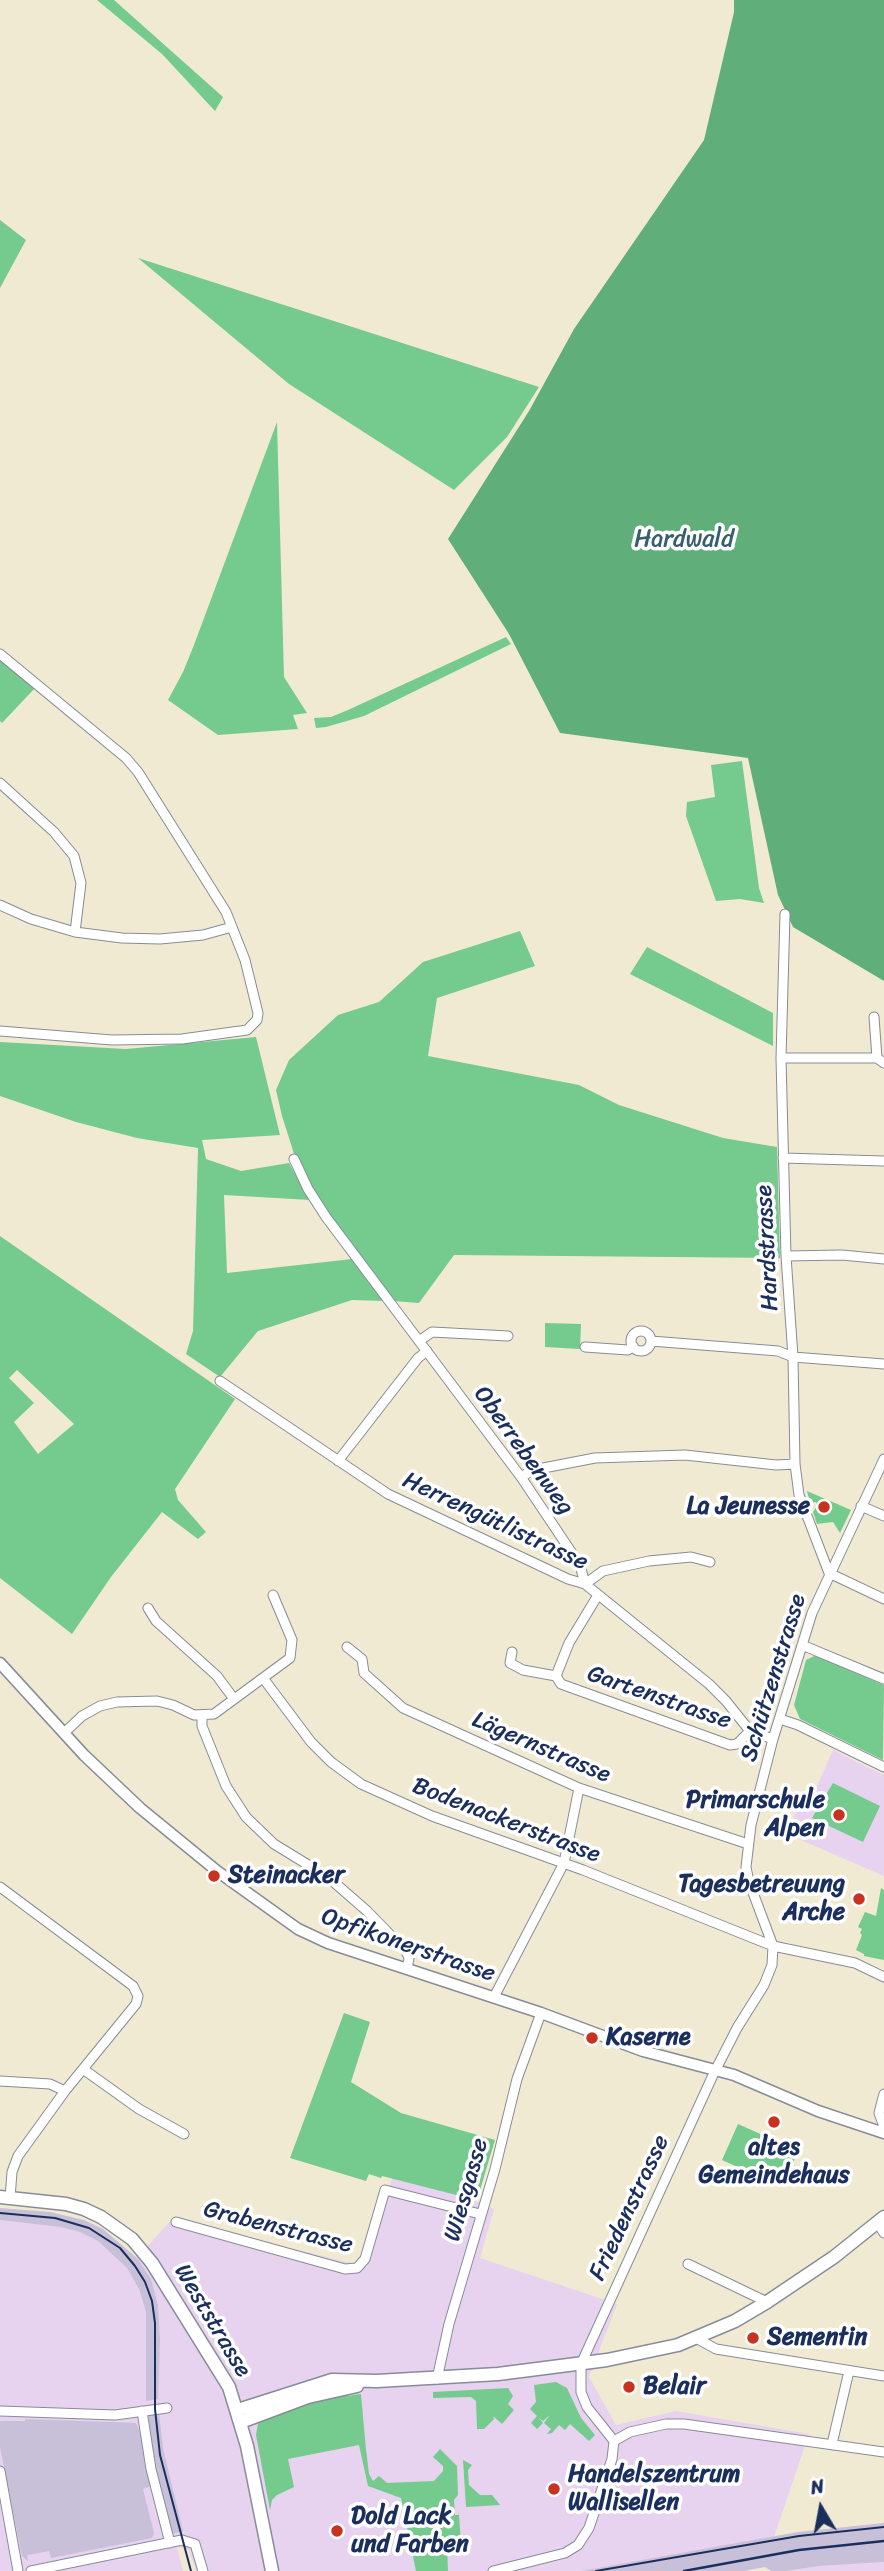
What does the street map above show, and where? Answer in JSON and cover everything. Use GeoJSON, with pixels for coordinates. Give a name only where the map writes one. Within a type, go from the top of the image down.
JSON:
{"type":"FeatureCollection","features":[{"type":"Feature","properties":{"kind":"main road","name":"Weststrasse"},"geometry":{"type":"LineString","coordinates":[[5,2197],[66,2204],[84,2209],[132,2239],[152,2263],[229,2387],[239,2416],[272,2571]]}},
{"type":"Feature","properties":{"kind":"main road"},"geometry":{"type":"LineString","coordinates":[[239,2416],[332,2380],[437,2379],[498,2374],[581,2364],[666,2347],[696,2338],[767,2302],[882,2224]]}},
{"type":"Feature","properties":{"kind":"street"},"geometry":{"type":"LineString","coordinates":[[0,654],[131,764],[219,899],[244,960],[257,1006],[257,1020],[252,1027],[238,1033],[219,1035],[149,1040],[0,1031]]}},
{"type":"Feature","properties":{"kind":"street"},"geometry":{"type":"LineString","coordinates":[[0,783],[54,832],[74,856],[81,883],[75,932]]}},
{"type":"Feature","properties":{"kind":"street"},"geometry":{"type":"LineString","coordinates":[[0,905],[31,919],[75,932],[122,938],[160,939],[202,935],[232,928]]}},
{"type":"Feature","properties":{"kind":"street","name":"Hardstrasse"},"geometry":{"type":"LineString","coordinates":[[785,914],[781,1058],[795,1464],[799,1495],[829,1573]]}},
{"type":"Feature","properties":{"kind":"street"},"geometry":{"type":"LineString","coordinates":[[781,1058],[880,1061],[874,1017]]}},
{"type":"Feature","properties":{"kind":"street"},"geometry":{"type":"LineString","coordinates":[[783,1158],[884,1161]]}},
{"type":"Feature","properties":{"kind":"street","name":"Oberrebenweg"},"geometry":{"type":"LineString","coordinates":[[294,1159],[308,1189],[326,1217],[521,1476],[580,1565],[585,1584]]}},
{"type":"Feature","properties":{"kind":"street"},"geometry":{"type":"LineString","coordinates":[[786,1256],[842,1255],[884,1259]]}},
{"type":"Feature","properties":{"kind":"street"},"geometry":{"type":"LineString","coordinates":[[633,1346],[633,1336],[638,1331],[646,1332],[651,1341]]}},
{"type":"Feature","properties":{"kind":"street"},"geometry":{"type":"LineString","coordinates":[[419,1341],[432,1332],[508,1336]]}},
{"type":"Feature","properties":{"kind":"street"},"geometry":{"type":"LineString","coordinates":[[651,1341],[778,1351],[793,1357],[884,1364]]}},
{"type":"Feature","properties":{"kind":"street"},"geometry":{"type":"LineString","coordinates":[[633,1346],[642,1350],[648,1347],[651,1341]]}},
{"type":"Feature","properties":{"kind":"street"},"geometry":{"type":"LineString","coordinates":[[585,1348],[628,1350],[633,1346]]}},
{"type":"Feature","properties":{"kind":"street"},"geometry":{"type":"LineString","coordinates":[[338,1461],[418,1357],[427,1351]]}},
{"type":"Feature","properties":{"kind":"street","name":"Herrengütlistrasse"},"geometry":{"type":"LineString","coordinates":[[220,1381],[388,1494],[568,1579],[585,1584],[709,1684],[750,1731]]}},
{"type":"Feature","properties":{"kind":"street"},"geometry":{"type":"LineString","coordinates":[[521,1476],[533,1470],[595,1458],[685,1455],[776,1465],[795,1464]]}},
{"type":"Feature","properties":{"kind":"street","name":"Schützenstrasse"},"geometry":{"type":"LineString","coordinates":[[773,1946],[749,1882],[746,1867],[748,1844],[773,1739],[812,1613],[884,1458]]}},
{"type":"Feature","properties":{"kind":"street"},"geometry":{"type":"LineString","coordinates":[[861,1506],[884,1516]]}},
{"type":"Feature","properties":{"kind":"street"},"geometry":{"type":"LineString","coordinates":[[585,1584],[603,1571],[649,1561],[691,1557],[710,1562]]}},
{"type":"Feature","properties":{"kind":"street"},"geometry":{"type":"LineString","coordinates":[[829,1573],[884,1600]]}},
{"type":"Feature","properties":{"kind":"street"},"geometry":{"type":"LineString","coordinates":[[64,1733],[82,1716],[100,1706],[117,1702],[157,1701],[202,1716],[214,1714],[290,1658],[292,1640],[272,1595]]}},
{"type":"Feature","properties":{"kind":"street","name":"Gartenstrasse"},"geometry":{"type":"LineString","coordinates":[[556,1676],[569,1643],[597,1595]]}},
{"type":"Feature","properties":{"kind":"street"},"geometry":{"type":"LineString","coordinates":[[148,1608],[156,1622],[217,1676],[234,1699]]}},
{"type":"Feature","properties":{"kind":"street"},"geometry":{"type":"LineString","coordinates":[[802,1645],[884,1679]]}},
{"type":"Feature","properties":{"kind":"street","name":"Lägernstrasse"},"geometry":{"type":"LineString","coordinates":[[348,1647],[362,1659],[365,1674],[403,1708],[579,1788],[748,1844]]}},
{"type":"Feature","properties":{"kind":"street","name":"Gartenstrasse"},"geometry":{"type":"LineString","coordinates":[[512,1652],[510,1663],[523,1670],[556,1676],[561,1684],[720,1743],[737,1744],[750,1731]]}},
{"type":"Feature","properties":{"kind":"street","name":"Opfikonerstrasse"},"geometry":{"type":"LineString","coordinates":[[0,1662],[84,1755],[160,1825],[278,1917],[298,1929],[328,1943],[541,2013],[643,2051],[715,2069],[818,2111],[884,2133]]}},
{"type":"Feature","properties":{"kind":"street","name":"Bodenackerstrasse"},"geometry":{"type":"LineString","coordinates":[[263,1678],[312,1742],[331,1762],[361,1784],[432,1816],[564,1863],[773,1946],[855,1963],[884,1977]]}},
{"type":"Feature","properties":{"kind":"street"},"geometry":{"type":"LineString","coordinates":[[202,1716],[202,1726],[226,1786],[240,1809],[274,1844],[328,1878],[368,1911],[405,1951],[409,1958],[407,1969]]}},
{"type":"Feature","properties":{"kind":"street"},"geometry":{"type":"LineString","coordinates":[[780,1719],[884,1767]]}},
{"type":"Feature","properties":{"kind":"street"},"geometry":{"type":"LineString","coordinates":[[750,1731],[773,1739]]}},
{"type":"Feature","properties":{"kind":"street"},"geometry":{"type":"LineString","coordinates":[[494,1997],[564,1863],[579,1788]]}},
{"type":"Feature","properties":{"kind":"street"},"geometry":{"type":"LineString","coordinates":[[0,1886],[133,1986],[138,1996],[136,2004],[65,2091],[18,2155],[5,2197]]}},
{"type":"Feature","properties":{"kind":"street"},"geometry":{"type":"LineString","coordinates":[[715,2069],[764,1985],[772,1965],[773,1946]]}},
{"type":"Feature","properties":{"kind":"street","name":"Wiesgasse"},"geometry":{"type":"LineString","coordinates":[[437,2379],[449,2324],[495,2169],[517,2079],[541,2013]]}},
{"type":"Feature","properties":{"kind":"street"},"geometry":{"type":"LineString","coordinates":[[83,2069],[139,2109],[184,2134]]}},
{"type":"Feature","properties":{"kind":"street","name":"Friedenstrasse"},"geometry":{"type":"LineString","coordinates":[[581,2364],[715,2069]]}},
{"type":"Feature","properties":{"kind":"street"},"geometry":{"type":"LineString","coordinates":[[0,2081],[50,2084],[65,2091]]}},
{"type":"Feature","properties":{"kind":"street"},"geometry":{"type":"LineString","coordinates":[[884,2094],[879,2113],[884,2127]]}},
{"type":"Feature","properties":{"kind":"street","name":"Grabenstrasse"},"geometry":{"type":"LineString","coordinates":[[176,2222],[345,2269],[357,2268],[365,2259],[385,2190],[480,2214]]}},
{"type":"Feature","properties":{"kind":"street"},"geometry":{"type":"LineString","coordinates":[[688,2264],[767,2302]]}},
{"type":"Feature","properties":{"kind":"street"},"geometry":{"type":"LineString","coordinates":[[696,2338],[716,2349],[884,2376]]}},
{"type":"Feature","properties":{"kind":"street"},"geometry":{"type":"LineString","coordinates":[[493,2571],[552,2558],[578,2545],[589,2528],[612,2459],[614,2441],[587,2407],[581,2392],[581,2364]]}},
{"type":"Feature","properties":{"kind":"street"},"geometry":{"type":"LineString","coordinates":[[832,2445],[849,2371]]}},
{"type":"Feature","properties":{"kind":"street"},"geometry":{"type":"LineString","coordinates":[[0,2411],[115,2415],[167,2408]]}},
{"type":"Feature","properties":{"kind":"street"},"geometry":{"type":"LineString","coordinates":[[142,2411],[151,2469],[170,2543]]}},
{"type":"Feature","properties":{"kind":"street"},"geometry":{"type":"LineString","coordinates":[[614,2441],[630,2432],[676,2423],[884,2452]]}},
{"type":"Feature","properties":{"kind":"street"},"geometry":{"type":"LineString","coordinates":[[0,2471],[18,2571]]}},
{"type":"Feature","properties":{"kind":"street"},"geometry":{"type":"LineString","coordinates":[[31,2571],[189,2541],[195,2544],[202,2571]]}},
{"type":"Feature","properties":{"kind":"shaded area","name":"Primarschule Alpen"},"geometry":{"type":"Polygon","coordinates":[[[833,1750],[884,1775],[884,1876],[787,1834],[804,1793],[813,1795],[833,1750]]]}},
{"type":"Feature","properties":{"kind":"shaded area"},"geometry":{"type":"Polygon","coordinates":[[[392,2178],[472,2199],[494,2209],[480,2258],[617,2304],[589,2377],[616,2425],[676,2411],[809,2434],[774,2537],[581,2571],[196,2571],[189,2550],[177,2547],[183,2571],[0,2571],[0,2220],[80,2232],[98,2241],[127,2268],[139,2289],[146,2312],[147,2401],[160,2340],[158,2305],[151,2279],[137,2258],[172,2219],[367,2267],[392,2178]]]}},
{"type":"Feature","properties":{"kind":"shaded area"},"geometry":{"type":"Polygon","coordinates":[[[0,2208],[50,2212],[84,2220],[103,2229],[137,2258],[151,2279],[158,2305],[158,2399],[146,2401],[146,2312],[139,2289],[127,2268],[98,2241],[80,2232],[0,2220],[0,2208]]]}},
{"type":"Feature","properties":{"kind":"shaded area"},"geometry":{"type":"Polygon","coordinates":[[[159,2413],[163,2449],[183,2531],[172,2534],[151,2451],[148,2415],[159,2413]]]}},
{"type":"Feature","properties":{"kind":"shaded area"},"geometry":{"type":"Polygon","coordinates":[[[25,2419],[136,2423],[151,2486],[143,2489],[154,2533],[152,2538],[51,2558],[49,2551],[27,2555],[28,2561],[22,2556],[0,2447],[0,2421],[25,2419]]]}},
{"type":"Feature","properties":{"kind":"shaded area"},"geometry":{"type":"Polygon","coordinates":[[[884,2523],[884,2562],[786,2571],[771,2571],[765,2567],[744,2571],[581,2571],[798,2532],[884,2523]]]}},
{"type":"Feature","properties":{"kind":"shaded area"},"geometry":{"type":"Polygon","coordinates":[[[884,2562],[884,2571],[786,2571],[819,2566],[884,2562]]]}},
{"type":"Feature","properties":{"kind":"green space"},"geometry":{"type":"Polygon","coordinates":[[[97,0],[114,0],[223,97],[215,111],[162,54],[97,0]]]}},
{"type":"Feature","properties":{"kind":"green space","name":"Hardwald"},"geometry":{"type":"Polygon","coordinates":[[[734,0],[884,0],[884,981],[793,927],[778,895],[748,758],[560,733],[509,634],[448,539],[529,411],[574,329],[704,140],[734,12],[734,0]]]}},
{"type":"Feature","properties":{"kind":"green space"},"geometry":{"type":"Polygon","coordinates":[[[0,220],[26,240],[0,288],[0,220]]]}},
{"type":"Feature","properties":{"kind":"green space"},"geometry":{"type":"Polygon","coordinates":[[[138,258],[539,387],[507,437],[454,490],[289,384],[138,258]]]}},
{"type":"Feature","properties":{"kind":"green space"},"geometry":{"type":"Polygon","coordinates":[[[277,422],[284,677],[307,713],[293,715],[298,729],[218,735],[168,700],[194,645],[277,422]]]}},
{"type":"Feature","properties":{"kind":"green space"},"geometry":{"type":"Polygon","coordinates":[[[506,637],[511,644],[364,716],[316,728],[314,718],[331,717],[348,710],[506,637]]]}},
{"type":"Feature","properties":{"kind":"green space"},"geometry":{"type":"Polygon","coordinates":[[[0,659],[35,688],[2,723],[0,721],[0,659]]]}},
{"type":"Feature","properties":{"kind":"green space"},"geometry":{"type":"Polygon","coordinates":[[[742,761],[759,888],[764,903],[740,899],[716,901],[686,816],[687,802],[715,797],[711,765],[742,761]]]}},
{"type":"Feature","properties":{"kind":"green space"},"geometry":{"type":"Polygon","coordinates":[[[520,931],[535,966],[437,998],[428,1056],[579,1085],[619,1105],[723,1138],[777,1147],[780,1258],[454,1255],[419,1303],[393,1301],[330,1219],[311,1189],[296,1160],[276,1090],[289,1060],[338,1015],[379,1002],[423,962],[520,931]]]}},
{"type":"Feature","properties":{"kind":"green space"},"geometry":{"type":"Polygon","coordinates":[[[647,947],[773,1013],[773,1046],[630,974],[647,947]]]}},
{"type":"Feature","properties":{"kind":"green space"},"geometry":{"type":"Polygon","coordinates":[[[256,1037],[280,1135],[202,1140],[206,1159],[241,1171],[289,1163],[310,1200],[224,1195],[227,1273],[352,1259],[384,1301],[352,1300],[258,1331],[220,1377],[186,1354],[193,1331],[198,1148],[137,1138],[76,1122],[0,1096],[0,1042],[126,1049],[256,1037]]]}},
{"type":"Feature","properties":{"kind":"green space"},"geometry":{"type":"Polygon","coordinates":[[[0,1236],[235,1399],[175,1489],[178,1500],[206,1532],[198,1539],[162,1512],[111,1577],[72,1634],[0,1578],[0,1236]],[[17,1370],[9,1378],[34,1403],[14,1422],[38,1454],[74,1424],[17,1370]]]}},
{"type":"Feature","properties":{"kind":"green space"},"geometry":{"type":"Polygon","coordinates":[[[545,1323],[581,1324],[580,1349],[545,1347],[545,1323]]]}},
{"type":"Feature","properties":{"kind":"green space"},"geometry":{"type":"Polygon","coordinates":[[[807,1491],[851,1510],[840,1533],[833,1522],[817,1524],[813,1512],[817,1506],[816,1502],[810,1503],[807,1491]]]}},
{"type":"Feature","properties":{"kind":"green space"},"geometry":{"type":"Polygon","coordinates":[[[816,1655],[884,1685],[883,1760],[800,1719],[794,1705],[806,1660],[816,1655]]]}},
{"type":"Feature","properties":{"kind":"green space"},"geometry":{"type":"Polygon","coordinates":[[[833,1783],[880,1806],[863,1842],[812,1818],[833,1783]]]}},
{"type":"Feature","properties":{"kind":"green space"},"geometry":{"type":"Polygon","coordinates":[[[881,1888],[884,1890],[884,1960],[864,1956],[856,1950],[862,1935],[862,1929],[858,1927],[865,1912],[876,1916],[881,1888]]]}},
{"type":"Feature","properties":{"kind":"green space"},"geometry":{"type":"Polygon","coordinates":[[[344,2013],[370,2022],[351,2082],[401,2113],[495,2140],[480,2190],[472,2199],[382,2176],[381,2178],[369,2174],[366,2181],[290,2158],[344,2013]]]}},
{"type":"Feature","properties":{"kind":"green space"},"geometry":{"type":"Polygon","coordinates":[[[738,2124],[774,2140],[773,2145],[796,2156],[785,2182],[760,2171],[758,2176],[722,2160],[738,2124]]]}},
{"type":"Feature","properties":{"kind":"green space"},"geometry":{"type":"Polygon","coordinates":[[[556,2382],[567,2388],[581,2418],[595,2435],[589,2441],[570,2424],[565,2430],[559,2425],[552,2433],[547,2434],[551,2429],[544,2423],[550,2415],[543,2421],[539,2418],[543,2423],[537,2429],[531,2423],[537,2416],[530,2409],[536,2402],[534,2385],[556,2382]]]}},
{"type":"Feature","properties":{"kind":"green space"},"geometry":{"type":"Polygon","coordinates":[[[508,2388],[513,2396],[508,2404],[514,2410],[502,2424],[493,2416],[494,2419],[484,2429],[477,2429],[476,2401],[471,2397],[433,2398],[433,2392],[508,2388]]]}},
{"type":"Feature","properties":{"kind":"green space"},"geometry":{"type":"Polygon","coordinates":[[[346,2393],[347,2396],[361,2394],[369,2474],[373,2481],[379,2476],[387,2483],[434,2481],[443,2471],[443,2466],[433,2457],[440,2449],[457,2466],[458,2495],[454,2500],[455,2515],[459,2515],[461,2545],[447,2547],[448,2571],[416,2571],[401,2498],[368,2486],[359,2445],[288,2459],[294,2487],[277,2495],[272,2500],[270,2510],[256,2435],[258,2424],[265,2418],[320,2398],[346,2393]]]}},
{"type":"Feature","properties":{"kind":"green space"},"geometry":{"type":"Polygon","coordinates":[[[463,2460],[472,2465],[468,2470],[469,2485],[480,2495],[492,2495],[500,2505],[466,2507],[463,2460]]]}},
{"type":"Feature","properties":{"kind":"tram line"},"geometry":{"type":"LineString","coordinates":[[0,2213],[55,2218],[89,2228],[120,2248],[145,2282],[152,2301],[155,2323],[155,2409],[160,2455],[191,2571]]}},
{"type":"Feature","properties":{"kind":"tram line"},"geometry":{"type":"LineString","coordinates":[[596,2571],[799,2536],[884,2527]]}},
{"type":"Feature","properties":{"kind":"railway"},"geometry":{"type":"LineString","coordinates":[[684,2571],[799,2550],[884,2541]]}},
{"type":"Feature","properties":{"kind":"place","name":"La Jeunesse"},"geometry":{"type":"Point","coordinates":[824,1507]}},
{"type":"Feature","properties":{"kind":"place","name":"Primarschule Alpen"},"geometry":{"type":"Point","coordinates":[839,1815]}},
{"type":"Feature","properties":{"kind":"place","name":"Steinacker"},"geometry":{"type":"Point","coordinates":[214,1876]}},
{"type":"Feature","properties":{"kind":"place","name":"Tagesbetreuung Arche"},"geometry":{"type":"Point","coordinates":[859,1899]}},
{"type":"Feature","properties":{"kind":"place","name":"Kaserne"},"geometry":{"type":"Point","coordinates":[592,2038]}},
{"type":"Feature","properties":{"kind":"place","name":"altes Gemeindehaus"},"geometry":{"type":"Point","coordinates":[774,2122]}},
{"type":"Feature","properties":{"kind":"place","name":"Sementin"},"geometry":{"type":"Point","coordinates":[753,2338]}},
{"type":"Feature","properties":{"kind":"place","name":"Belair"},"geometry":{"type":"Point","coordinates":[629,2387]}},
{"type":"Feature","properties":{"kind":"place","name":"Handelszentrum Wallisellen"},"geometry":{"type":"Point","coordinates":[554,2489]}},
{"type":"Feature","properties":{"kind":"place","name":"Dold Lack und Farben"},"geometry":{"type":"Point","coordinates":[337,2531]}}]}
